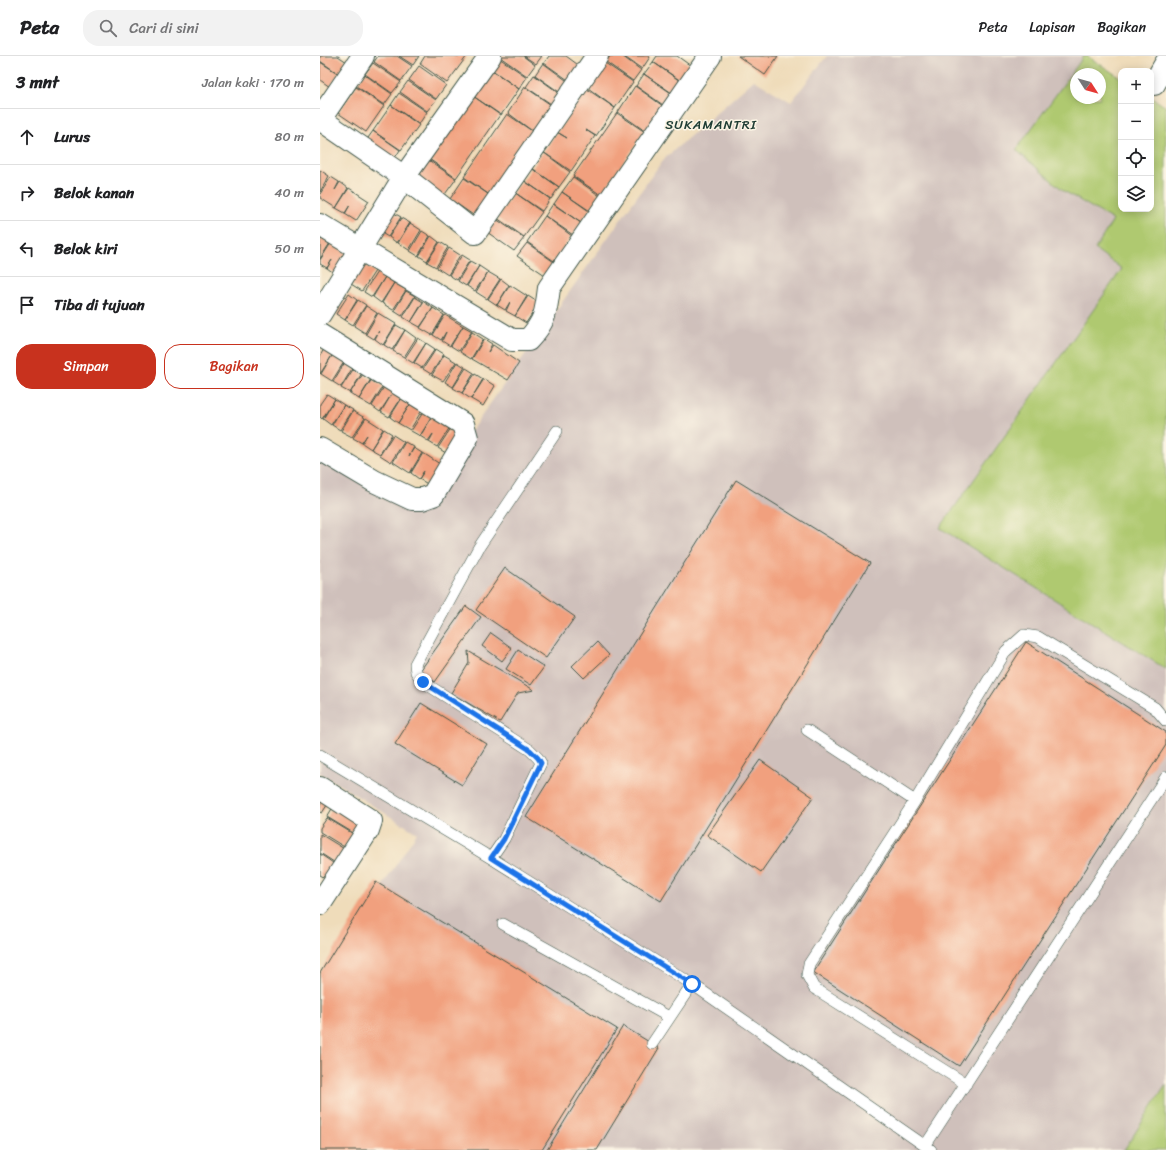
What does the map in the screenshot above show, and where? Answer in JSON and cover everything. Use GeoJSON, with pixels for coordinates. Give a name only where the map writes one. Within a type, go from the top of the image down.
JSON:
{"type":"FeatureCollection","features":[{"type":"Feature","properties":{"kind":"street"},"geometry":{"type":"LineString","coordinates":[[364,56],[320,119],[404,177],[475,233],[597,56]]}},
{"type":"Feature","properties":{"kind":"street"},"geometry":{"type":"LineString","coordinates":[[320,314],[404,177],[490,56]]}},
{"type":"Feature","properties":{"kind":"street"},"geometry":{"type":"LineString","coordinates":[[320,225],[512,340],[528,340],[540,326],[547,308],[549,288],[704,58]]}},
{"type":"Feature","properties":{"kind":"street"},"geometry":{"type":"LineString","coordinates":[[1154,84],[1166,63]]}},
{"type":"Feature","properties":{"kind":"street"},"geometry":{"type":"LineString","coordinates":[[320,335],[463,424],[467,438],[433,494],[422,499],[412,499],[374,481],[320,449]]}},
{"type":"Feature","properties":{"kind":"street"},"geometry":{"type":"LineString","coordinates":[[320,788],[369,819],[371,824],[320,904]]}},
{"type":"Feature","properties":{"kind":"lane"},"geometry":{"type":"LineString","coordinates":[[491,858],[504,839],[541,763],[530,750],[423,682],[416,672],[415,664],[480,547],[557,431]]}},
{"type":"Feature","properties":{"kind":"lane"},"geometry":{"type":"LineString","coordinates":[[966,1084],[814,988],[807,975],[809,964],[915,800],[1006,651],[1024,635],[1038,637],[1155,708],[1166,721]]}},
{"type":"Feature","properties":{"kind":"lane"},"geometry":{"type":"LineString","coordinates":[[807,730],[915,800]]}},
{"type":"Feature","properties":{"kind":"lane"},"geometry":{"type":"LineString","coordinates":[[320,755],[491,858],[692,984],[928,1148],[966,1084],[1165,781]]}},
{"type":"Feature","properties":{"kind":"lane"},"geometry":{"type":"LineString","coordinates":[[503,924],[669,1017]]}},
{"type":"Feature","properties":{"kind":"lane"},"geometry":{"type":"LineString","coordinates":[[652,1044],[692,984]]}},
{"type":"Feature","properties":{"kind":"shaded area"},"geometry":{"type":"Polygon","coordinates":[[[827,56],[1084,56],[1075,68],[1070,68],[1070,75],[1016,150],[1064,191],[1114,221],[1122,269],[940,528],[1166,669],[1166,1085],[1124,1150],[320,1150],[320,980],[417,833],[320,773],[320,458],[412,514],[663,160],[754,80],[791,102],[827,56]]]}},
{"type":"Feature","properties":{"kind":"green space"},"geometry":{"type":"Polygon","coordinates":[[[1084,56],[1087,56],[1106,68],[1075,68],[1084,56]]]}},
{"type":"Feature","properties":{"kind":"green space"},"geometry":{"type":"Polygon","coordinates":[[[1106,68],[1118,76],[1118,212],[1154,212],[1154,99],[1166,107],[1166,669],[940,528],[1122,269],[1095,249],[1113,220],[1064,191],[1016,150],[1070,75],[1070,104],[1106,104],[1106,68]]]}},
{"type":"Feature","properties":{"kind":"green space"},"geometry":{"type":"Polygon","coordinates":[[[1166,1085],[1166,1150],[1124,1150],[1166,1085]]]}},
{"type":"Feature","properties":{"kind":"building"},"geometry":{"type":"Polygon","coordinates":[[[320,56],[338,56],[347,62],[339,74],[320,61],[320,56]]]}},
{"type":"Feature","properties":{"kind":"building"},"geometry":{"type":"Polygon","coordinates":[[[378,56],[397,56],[412,66],[401,81],[374,62],[378,56]]]}},
{"type":"Feature","properties":{"kind":"building"},"geometry":{"type":"Polygon","coordinates":[[[399,56],[419,56],[413,65],[399,56]]]}},
{"type":"Feature","properties":{"kind":"building"},"geometry":{"type":"Polygon","coordinates":[[[425,56],[467,56],[447,83],[420,64],[425,56]]]}},
{"type":"Feature","properties":{"kind":"building"},"geometry":{"type":"Polygon","coordinates":[[[523,56],[535,65],[527,76],[500,57],[523,56]]]}},
{"type":"Feature","properties":{"kind":"building"},"geometry":{"type":"Polygon","coordinates":[[[524,56],[542,56],[536,64],[524,56]]]}},
{"type":"Feature","properties":{"kind":"building"},"geometry":{"type":"Polygon","coordinates":[[[549,56],[566,56],[581,67],[571,82],[544,63],[549,56]]]}},
{"type":"Feature","properties":{"kind":"building"},"geometry":{"type":"Polygon","coordinates":[[[610,56],[622,56],[641,70],[633,81],[606,62],[610,56]]]}},
{"type":"Feature","properties":{"kind":"building"},"geometry":{"type":"Polygon","coordinates":[[[623,56],[648,56],[650,57],[642,69],[623,56]]]}},
{"type":"Feature","properties":{"kind":"building"},"geometry":{"type":"Polygon","coordinates":[[[657,56],[677,56],[691,66],[681,81],[653,62],[657,56]]]}},
{"type":"Feature","properties":{"kind":"building"},"geometry":{"type":"Polygon","coordinates":[[[738,56],[778,56],[765,75],[738,56]]]}},
{"type":"Feature","properties":{"kind":"building"},"geometry":{"type":"Polygon","coordinates":[[[499,58],[527,77],[519,89],[491,69],[499,58]]]}},
{"type":"Feature","properties":{"kind":"building"},"geometry":{"type":"Polygon","coordinates":[[[320,62],[339,74],[330,87],[320,80],[320,62]]]}},
{"type":"Feature","properties":{"kind":"building"},"geometry":{"type":"Polygon","coordinates":[[[653,62],[680,81],[672,93],[644,74],[653,62]]]}},
{"type":"Feature","properties":{"kind":"building"},"geometry":{"type":"Polygon","coordinates":[[[373,63],[401,82],[392,93],[365,74],[373,63]]]}},
{"type":"Feature","properties":{"kind":"building"},"geometry":{"type":"Polygon","coordinates":[[[543,63],[570,83],[562,94],[535,75],[543,63]]]}},
{"type":"Feature","properties":{"kind":"building"},"geometry":{"type":"Polygon","coordinates":[[[605,63],[633,82],[615,108],[588,88],[605,63]]]}},
{"type":"Feature","properties":{"kind":"building"},"geometry":{"type":"Polygon","coordinates":[[[419,66],[446,85],[436,99],[409,80],[419,66]]]}},
{"type":"Feature","properties":{"kind":"building"},"geometry":{"type":"Polygon","coordinates":[[[491,70],[519,89],[501,115],[473,96],[491,70]]]}},
{"type":"Feature","properties":{"kind":"building"},"geometry":{"type":"Polygon","coordinates":[[[364,74],[392,94],[384,105],[356,86],[364,74]]]}},
{"type":"Feature","properties":{"kind":"building"},"geometry":{"type":"Polygon","coordinates":[[[644,74],[671,93],[663,105],[636,86],[644,74]]]}},
{"type":"Feature","properties":{"kind":"building"},"geometry":{"type":"Polygon","coordinates":[[[534,75],[562,95],[554,106],[526,87],[534,75]]]}},
{"type":"Feature","properties":{"kind":"building"},"geometry":{"type":"Polygon","coordinates":[[[408,81],[436,100],[427,111],[400,92],[408,81]]]}},
{"type":"Feature","properties":{"kind":"building"},"geometry":{"type":"Polygon","coordinates":[[[635,86],[663,106],[645,131],[618,112],[635,86]]]}},
{"type":"Feature","properties":{"kind":"building"},"geometry":{"type":"Polygon","coordinates":[[[356,87],[384,106],[366,132],[338,113],[356,87]]]}},
{"type":"Feature","properties":{"kind":"building"},"geometry":{"type":"Polygon","coordinates":[[[525,87],[554,107],[535,133],[508,113],[525,87]]]}},
{"type":"Feature","properties":{"kind":"building"},"geometry":{"type":"Polygon","coordinates":[[[587,89],[615,108],[596,136],[586,130],[595,136],[571,171],[543,152],[587,89]]]}},
{"type":"Feature","properties":{"kind":"building"},"geometry":{"type":"Polygon","coordinates":[[[399,93],[427,112],[419,124],[391,105],[399,93]]]}},
{"type":"Feature","properties":{"kind":"building"},"geometry":{"type":"Polygon","coordinates":[[[473,96],[500,115],[456,178],[429,159],[473,96]]]}},
{"type":"Feature","properties":{"kind":"building"},"geometry":{"type":"Polygon","coordinates":[[[391,105],[419,125],[401,150],[373,131],[391,105]]]}},
{"type":"Feature","properties":{"kind":"building"},"geometry":{"type":"Polygon","coordinates":[[[617,113],[645,132],[601,195],[573,176],[617,113]]]}},
{"type":"Feature","properties":{"kind":"building"},"geometry":{"type":"Polygon","coordinates":[[[507,114],[535,133],[491,196],[464,177],[507,114]]]}},
{"type":"Feature","properties":{"kind":"building"},"geometry":{"type":"Polygon","coordinates":[[[373,131],[400,150],[391,164],[363,145],[373,131]]]}},
{"type":"Feature","properties":{"kind":"building"},"geometry":{"type":"Polygon","coordinates":[[[543,152],[570,172],[559,187],[532,168],[543,152]]]}},
{"type":"Feature","properties":{"kind":"building"},"geometry":{"type":"Polygon","coordinates":[[[427,159],[456,179],[443,197],[415,177],[427,159]]]}},
{"type":"Feature","properties":{"kind":"building"},"geometry":{"type":"Polygon","coordinates":[[[531,168],[559,187],[551,199],[523,180],[531,168]]]}},
{"type":"Feature","properties":{"kind":"building"},"geometry":{"type":"Polygon","coordinates":[[[320,170],[329,176],[320,192],[320,170]]]}},
{"type":"Feature","properties":{"kind":"building"},"geometry":{"type":"Polygon","coordinates":[[[331,177],[339,182],[335,190],[340,182],[348,188],[336,208],[320,198],[320,194],[331,177]]]}},
{"type":"Feature","properties":{"kind":"building"},"geometry":{"type":"Polygon","coordinates":[[[573,177],[600,196],[590,211],[562,192],[573,177]]]}},
{"type":"Feature","properties":{"kind":"building"},"geometry":{"type":"Polygon","coordinates":[[[464,178],[491,196],[476,217],[450,199],[464,178]]]}},
{"type":"Feature","properties":{"kind":"building"},"geometry":{"type":"Polygon","coordinates":[[[523,180],[550,199],[542,211],[514,192],[523,180]]]}},
{"type":"Feature","properties":{"kind":"building"},"geometry":{"type":"Polygon","coordinates":[[[349,188],[369,201],[356,221],[345,214],[350,205],[345,213],[336,208],[349,188]]]}},
{"type":"Feature","properties":{"kind":"building"},"geometry":{"type":"Polygon","coordinates":[[[514,192],[542,212],[524,237],[497,218],[514,192]]]}},
{"type":"Feature","properties":{"kind":"building"},"geometry":{"type":"Polygon","coordinates":[[[562,192],[589,211],[581,223],[554,204],[562,192]]]}},
{"type":"Feature","properties":{"kind":"building"},"geometry":{"type":"Polygon","coordinates":[[[553,204],[581,223],[573,235],[545,216],[553,204]]]}},
{"type":"Feature","properties":{"kind":"building"},"geometry":{"type":"Polygon","coordinates":[[[392,212],[401,217],[388,237],[380,232],[392,212]]]}},
{"type":"Feature","properties":{"kind":"building"},"geometry":{"type":"Polygon","coordinates":[[[545,216],[572,236],[554,261],[527,242],[545,216]]]}},
{"type":"Feature","properties":{"kind":"building"},"geometry":{"type":"Polygon","coordinates":[[[401,218],[410,223],[397,243],[389,237],[401,218]]]}},
{"type":"Feature","properties":{"kind":"building"},"geometry":{"type":"Polygon","coordinates":[[[496,219],[524,238],[514,251],[487,232],[496,219]]]}},
{"type":"Feature","properties":{"kind":"building"},"geometry":{"type":"Polygon","coordinates":[[[410,223],[421,230],[409,250],[398,243],[410,223]]]}},
{"type":"Feature","properties":{"kind":"building"},"geometry":{"type":"Polygon","coordinates":[[[422,231],[430,236],[418,256],[410,251],[422,231]]]}},
{"type":"Feature","properties":{"kind":"building"},"geometry":{"type":"Polygon","coordinates":[[[431,236],[439,242],[427,261],[419,256],[431,236]]]}},
{"type":"Feature","properties":{"kind":"building"},"geometry":{"type":"Polygon","coordinates":[[[322,237],[330,243],[320,259],[320,240],[322,237]]]}},
{"type":"Feature","properties":{"kind":"building"},"geometry":{"type":"Polygon","coordinates":[[[440,242],[448,247],[436,267],[427,262],[440,242]]]}},
{"type":"Feature","properties":{"kind":"building"},"geometry":{"type":"Polygon","coordinates":[[[331,243],[351,256],[338,276],[320,264],[320,260],[331,243]]]}},
{"type":"Feature","properties":{"kind":"building"},"geometry":{"type":"Polygon","coordinates":[[[527,243],[554,262],[545,275],[517,256],[527,243]]]}},
{"type":"Feature","properties":{"kind":"building"},"geometry":{"type":"Polygon","coordinates":[[[449,248],[460,255],[448,275],[437,268],[449,248]]]}},
{"type":"Feature","properties":{"kind":"building"},"geometry":{"type":"Polygon","coordinates":[[[462,255],[470,260],[457,280],[449,275],[462,255]]]}},
{"type":"Feature","properties":{"kind":"building"},"geometry":{"type":"Polygon","coordinates":[[[470,261],[479,266],[466,286],[458,281],[470,261]]]}},
{"type":"Feature","properties":{"kind":"building"},"geometry":{"type":"Polygon","coordinates":[[[363,264],[375,271],[362,291],[351,284],[363,264]]]}},
{"type":"Feature","properties":{"kind":"building"},"geometry":{"type":"Polygon","coordinates":[[[479,266],[488,272],[475,291],[467,286],[479,266]]]}},
{"type":"Feature","properties":{"kind":"building"},"geometry":{"type":"Polygon","coordinates":[[[377,272],[385,277],[372,297],[364,292],[377,272]]]}},
{"type":"Feature","properties":{"kind":"building"},"geometry":{"type":"Polygon","coordinates":[[[488,272],[500,279],[487,299],[476,292],[488,272]]]}},
{"type":"Feature","properties":{"kind":"building"},"geometry":{"type":"Polygon","coordinates":[[[385,277],[394,283],[381,303],[373,297],[385,277]]]}},
{"type":"Feature","properties":{"kind":"building"},"geometry":{"type":"Polygon","coordinates":[[[501,279],[509,285],[497,305],[488,299],[501,279]]]}},
{"type":"Feature","properties":{"kind":"building"},"geometry":{"type":"Polygon","coordinates":[[[394,283],[406,290],[393,310],[382,303],[394,283]]]}},
{"type":"Feature","properties":{"kind":"building"},"geometry":{"type":"Polygon","coordinates":[[[510,285],[527,296],[515,316],[506,311],[510,302],[505,310],[497,305],[510,285]]]}},
{"type":"Feature","properties":{"kind":"building"},"geometry":{"type":"Polygon","coordinates":[[[406,291],[415,296],[402,316],[394,311],[406,291]]]}},
{"type":"Feature","properties":{"kind":"building"},"geometry":{"type":"Polygon","coordinates":[[[349,294],[357,300],[345,320],[336,314],[349,294]]]}},
{"type":"Feature","properties":{"kind":"building"},"geometry":{"type":"Polygon","coordinates":[[[528,296],[539,303],[526,323],[515,316],[528,296]]]}},
{"type":"Feature","properties":{"kind":"building"},"geometry":{"type":"Polygon","coordinates":[[[415,297],[423,302],[411,322],[403,317],[415,297]]]}},
{"type":"Feature","properties":{"kind":"building"},"geometry":{"type":"Polygon","coordinates":[[[358,300],[366,305],[353,325],[345,320],[358,300]]]}},
{"type":"Feature","properties":{"kind":"building"},"geometry":{"type":"Polygon","coordinates":[[[424,302],[433,308],[420,327],[411,322],[424,302]]]}},
{"type":"Feature","properties":{"kind":"building"},"geometry":{"type":"Polygon","coordinates":[[[366,306],[377,313],[365,333],[354,326],[366,306]]]}},
{"type":"Feature","properties":{"kind":"building"},"geometry":{"type":"Polygon","coordinates":[[[433,308],[444,315],[432,335],[420,328],[433,308]]]}},
{"type":"Feature","properties":{"kind":"building"},"geometry":{"type":"Polygon","coordinates":[[[378,313],[396,324],[383,345],[375,339],[379,331],[374,339],[366,334],[378,313]]]}},
{"type":"Feature","properties":{"kind":"building"},"geometry":{"type":"Polygon","coordinates":[[[445,315],[463,326],[450,346],[442,341],[446,332],[441,340],[433,335],[445,315]]]}},
{"type":"Feature","properties":{"kind":"building"},"geometry":{"type":"Polygon","coordinates":[[[396,325],[405,330],[392,350],[384,345],[396,325]]]}},
{"type":"Feature","properties":{"kind":"building"},"geometry":{"type":"Polygon","coordinates":[[[463,326],[472,331],[459,351],[451,346],[463,326]]]}},
{"type":"Feature","properties":{"kind":"building"},"geometry":{"type":"Polygon","coordinates":[[[405,330],[416,338],[404,357],[393,351],[405,330]]]}},
{"type":"Feature","properties":{"kind":"building"},"geometry":{"type":"Polygon","coordinates":[[[472,332],[483,339],[471,359],[460,352],[472,332]]]}},
{"type":"Feature","properties":{"kind":"building"},"geometry":{"type":"Polygon","coordinates":[[[418,338],[426,343],[413,363],[405,358],[418,338]]]}},
{"type":"Feature","properties":{"kind":"building"},"geometry":{"type":"Polygon","coordinates":[[[484,339],[492,344],[488,352],[493,345],[519,363],[508,380],[472,359],[484,339]]]}},
{"type":"Feature","properties":{"kind":"building"},"geometry":{"type":"Polygon","coordinates":[[[426,343],[435,349],[422,368],[414,363],[426,343]]]}},
{"type":"Feature","properties":{"kind":"building"},"geometry":{"type":"Polygon","coordinates":[[[324,349],[333,354],[320,374],[320,356],[324,349]]]}},
{"type":"Feature","properties":{"kind":"building"},"geometry":{"type":"Polygon","coordinates":[[[436,349],[444,354],[431,374],[423,369],[436,349]]]}},
{"type":"Feature","properties":{"kind":"building"},"geometry":{"type":"Polygon","coordinates":[[[333,354],[344,362],[332,381],[321,374],[333,354]]]}},
{"type":"Feature","properties":{"kind":"building"},"geometry":{"type":"Polygon","coordinates":[[[444,355],[456,362],[443,381],[432,375],[444,355]]]}},
{"type":"Feature","properties":{"kind":"building"},"geometry":{"type":"Polygon","coordinates":[[[345,362],[353,367],[341,387],[333,382],[345,362]]]}},
{"type":"Feature","properties":{"kind":"building"},"geometry":{"type":"Polygon","coordinates":[[[457,362],[465,367],[453,387],[445,382],[457,362]]]}},
{"type":"Feature","properties":{"kind":"building"},"geometry":{"type":"Polygon","coordinates":[[[354,368],[362,373],[350,393],[341,388],[354,368]]]}},
{"type":"Feature","properties":{"kind":"building"},"geometry":{"type":"Polygon","coordinates":[[[466,368],[474,373],[462,393],[453,388],[466,368]]]}},
{"type":"Feature","properties":{"kind":"building"},"geometry":{"type":"Polygon","coordinates":[[[363,374],[371,379],[359,399],[350,393],[363,374]]]}},
{"type":"Feature","properties":{"kind":"building"},"geometry":{"type":"Polygon","coordinates":[[[475,374],[483,379],[471,399],[462,393],[475,374]]]}},
{"type":"Feature","properties":{"kind":"building"},"geometry":{"type":"Polygon","coordinates":[[[372,379],[383,386],[371,406],[359,399],[372,379]]]}},
{"type":"Feature","properties":{"kind":"building"},"geometry":{"type":"Polygon","coordinates":[[[484,379],[495,386],[483,406],[471,399],[484,379]]]}},
{"type":"Feature","properties":{"kind":"building"},"geometry":{"type":"Polygon","coordinates":[[[384,387],[393,392],[380,412],[372,406],[384,387]]]}},
{"type":"Feature","properties":{"kind":"building"},"geometry":{"type":"Polygon","coordinates":[[[393,392],[402,397],[389,417],[381,412],[393,392]]]}},
{"type":"Feature","properties":{"kind":"building"},"geometry":{"type":"Polygon","coordinates":[[[327,394],[335,399],[322,419],[320,417],[320,404],[327,394]]]}},
{"type":"Feature","properties":{"kind":"building"},"geometry":{"type":"Polygon","coordinates":[[[402,398],[411,403],[398,423],[390,417],[402,398]]]}},
{"type":"Feature","properties":{"kind":"building"},"geometry":{"type":"Polygon","coordinates":[[[335,399],[344,405],[331,425],[323,419],[335,399]]]}},
{"type":"Feature","properties":{"kind":"building"},"geometry":{"type":"Polygon","coordinates":[[[411,403],[422,410],[410,430],[398,423],[411,403]]]}},
{"type":"Feature","properties":{"kind":"building"},"geometry":{"type":"Polygon","coordinates":[[[344,405],[353,410],[340,430],[332,425],[344,405]]]}},
{"type":"Feature","properties":{"kind":"building"},"geometry":{"type":"Polygon","coordinates":[[[353,411],[365,418],[352,437],[341,431],[353,411]]]}},
{"type":"Feature","properties":{"kind":"building"},"geometry":{"type":"Polygon","coordinates":[[[424,411],[432,416],[420,436],[411,431],[424,411]]]}},
{"type":"Feature","properties":{"kind":"building"},"geometry":{"type":"Polygon","coordinates":[[[433,416],[450,427],[437,447],[429,442],[433,434],[428,441],[420,436],[433,416]]]}},
{"type":"Feature","properties":{"kind":"building"},"geometry":{"type":"Polygon","coordinates":[[[366,418],[383,429],[371,449],[353,438],[366,418]]]}},
{"type":"Feature","properties":{"kind":"building"},"geometry":{"type":"Polygon","coordinates":[[[451,428],[462,435],[449,455],[438,448],[451,428]]]}},
{"type":"Feature","properties":{"kind":"building"},"geometry":{"type":"Polygon","coordinates":[[[384,429],[392,434],[380,454],[371,449],[384,429]]]}},
{"type":"Feature","properties":{"kind":"building"},"geometry":{"type":"Polygon","coordinates":[[[393,435],[404,442],[391,462],[380,455],[393,435]]]}},
{"type":"Feature","properties":{"kind":"building"},"geometry":{"type":"Polygon","coordinates":[[[405,442],[414,447],[409,456],[414,448],[422,453],[410,473],[393,462],[405,442]]]}},
{"type":"Feature","properties":{"kind":"building"},"geometry":{"type":"Polygon","coordinates":[[[423,453],[443,466],[431,486],[411,473],[423,453]]]}},
{"type":"Feature","properties":{"kind":"building"},"geometry":{"type":"Polygon","coordinates":[[[736,480],[870,563],[661,901],[526,817],[736,480]]]}},
{"type":"Feature","properties":{"kind":"building"},"geometry":{"type":"Polygon","coordinates":[[[505,568],[575,617],[546,658],[476,610],[505,568]]]}},
{"type":"Feature","properties":{"kind":"building"},"geometry":{"type":"Polygon","coordinates":[[[466,606],[481,617],[435,682],[420,671],[466,606]]]}},
{"type":"Feature","properties":{"kind":"building"},"geometry":{"type":"Polygon","coordinates":[[[491,633],[512,648],[502,661],[482,646],[491,633]]]}},
{"type":"Feature","properties":{"kind":"building"},"geometry":{"type":"Polygon","coordinates":[[[597,642],[609,655],[584,678],[572,666],[597,642]]]}},
{"type":"Feature","properties":{"kind":"building"},"geometry":{"type":"Polygon","coordinates":[[[1026,642],[1166,732],[1166,745],[959,1066],[813,972],[1026,642]]]}},
{"type":"Feature","properties":{"kind":"building"},"geometry":{"type":"Polygon","coordinates":[[[518,650],[544,667],[531,685],[506,669],[518,650]]]}},
{"type":"Feature","properties":{"kind":"building"},"geometry":{"type":"Polygon","coordinates":[[[468,651],[534,690],[518,693],[500,722],[451,693],[469,663],[468,651]]]}},
{"type":"Feature","properties":{"kind":"building"},"geometry":{"type":"Polygon","coordinates":[[[421,703],[487,744],[462,785],[395,744],[421,703]]]}},
{"type":"Feature","properties":{"kind":"building"},"geometry":{"type":"Polygon","coordinates":[[[760,760],[813,797],[761,872],[707,835],[760,760]]]}},
{"type":"Feature","properties":{"kind":"building"},"geometry":{"type":"Polygon","coordinates":[[[320,792],[331,799],[322,813],[320,812],[320,792]]]}},
{"type":"Feature","properties":{"kind":"building"},"geometry":{"type":"Polygon","coordinates":[[[336,802],[364,820],[355,834],[327,817],[336,802]]]}},
{"type":"Feature","properties":{"kind":"building"},"geometry":{"type":"Polygon","coordinates":[[[327,818],[355,835],[346,848],[320,832],[320,828],[327,818]]]}},
{"type":"Feature","properties":{"kind":"building"},"geometry":{"type":"Polygon","coordinates":[[[320,834],[346,850],[337,864],[320,853],[320,834]]]}},
{"type":"Feature","properties":{"kind":"building"},"geometry":{"type":"Polygon","coordinates":[[[320,854],[336,865],[327,879],[320,875],[320,854]]]}},
{"type":"Feature","properties":{"kind":"building"},"geometry":{"type":"Polygon","coordinates":[[[376,882],[617,1029],[542,1150],[320,1150],[320,973],[376,882]]]}},
{"type":"Feature","properties":{"kind":"building"},"geometry":{"type":"Polygon","coordinates":[[[623,1026],[659,1048],[597,1150],[547,1150],[623,1026]]]}},
{"type":"Feature","properties":{"kind":"district","name":"SUKAMANTRI"},"geometry":{"type":"Point","coordinates":[711,124]}},
{"type":"Feature","properties":{"kind":"route"},"geometry":{"type":"LineString","coordinates":[[423,682],[530,750],[541,763],[504,839],[491,858],[692,984]]}}]}
